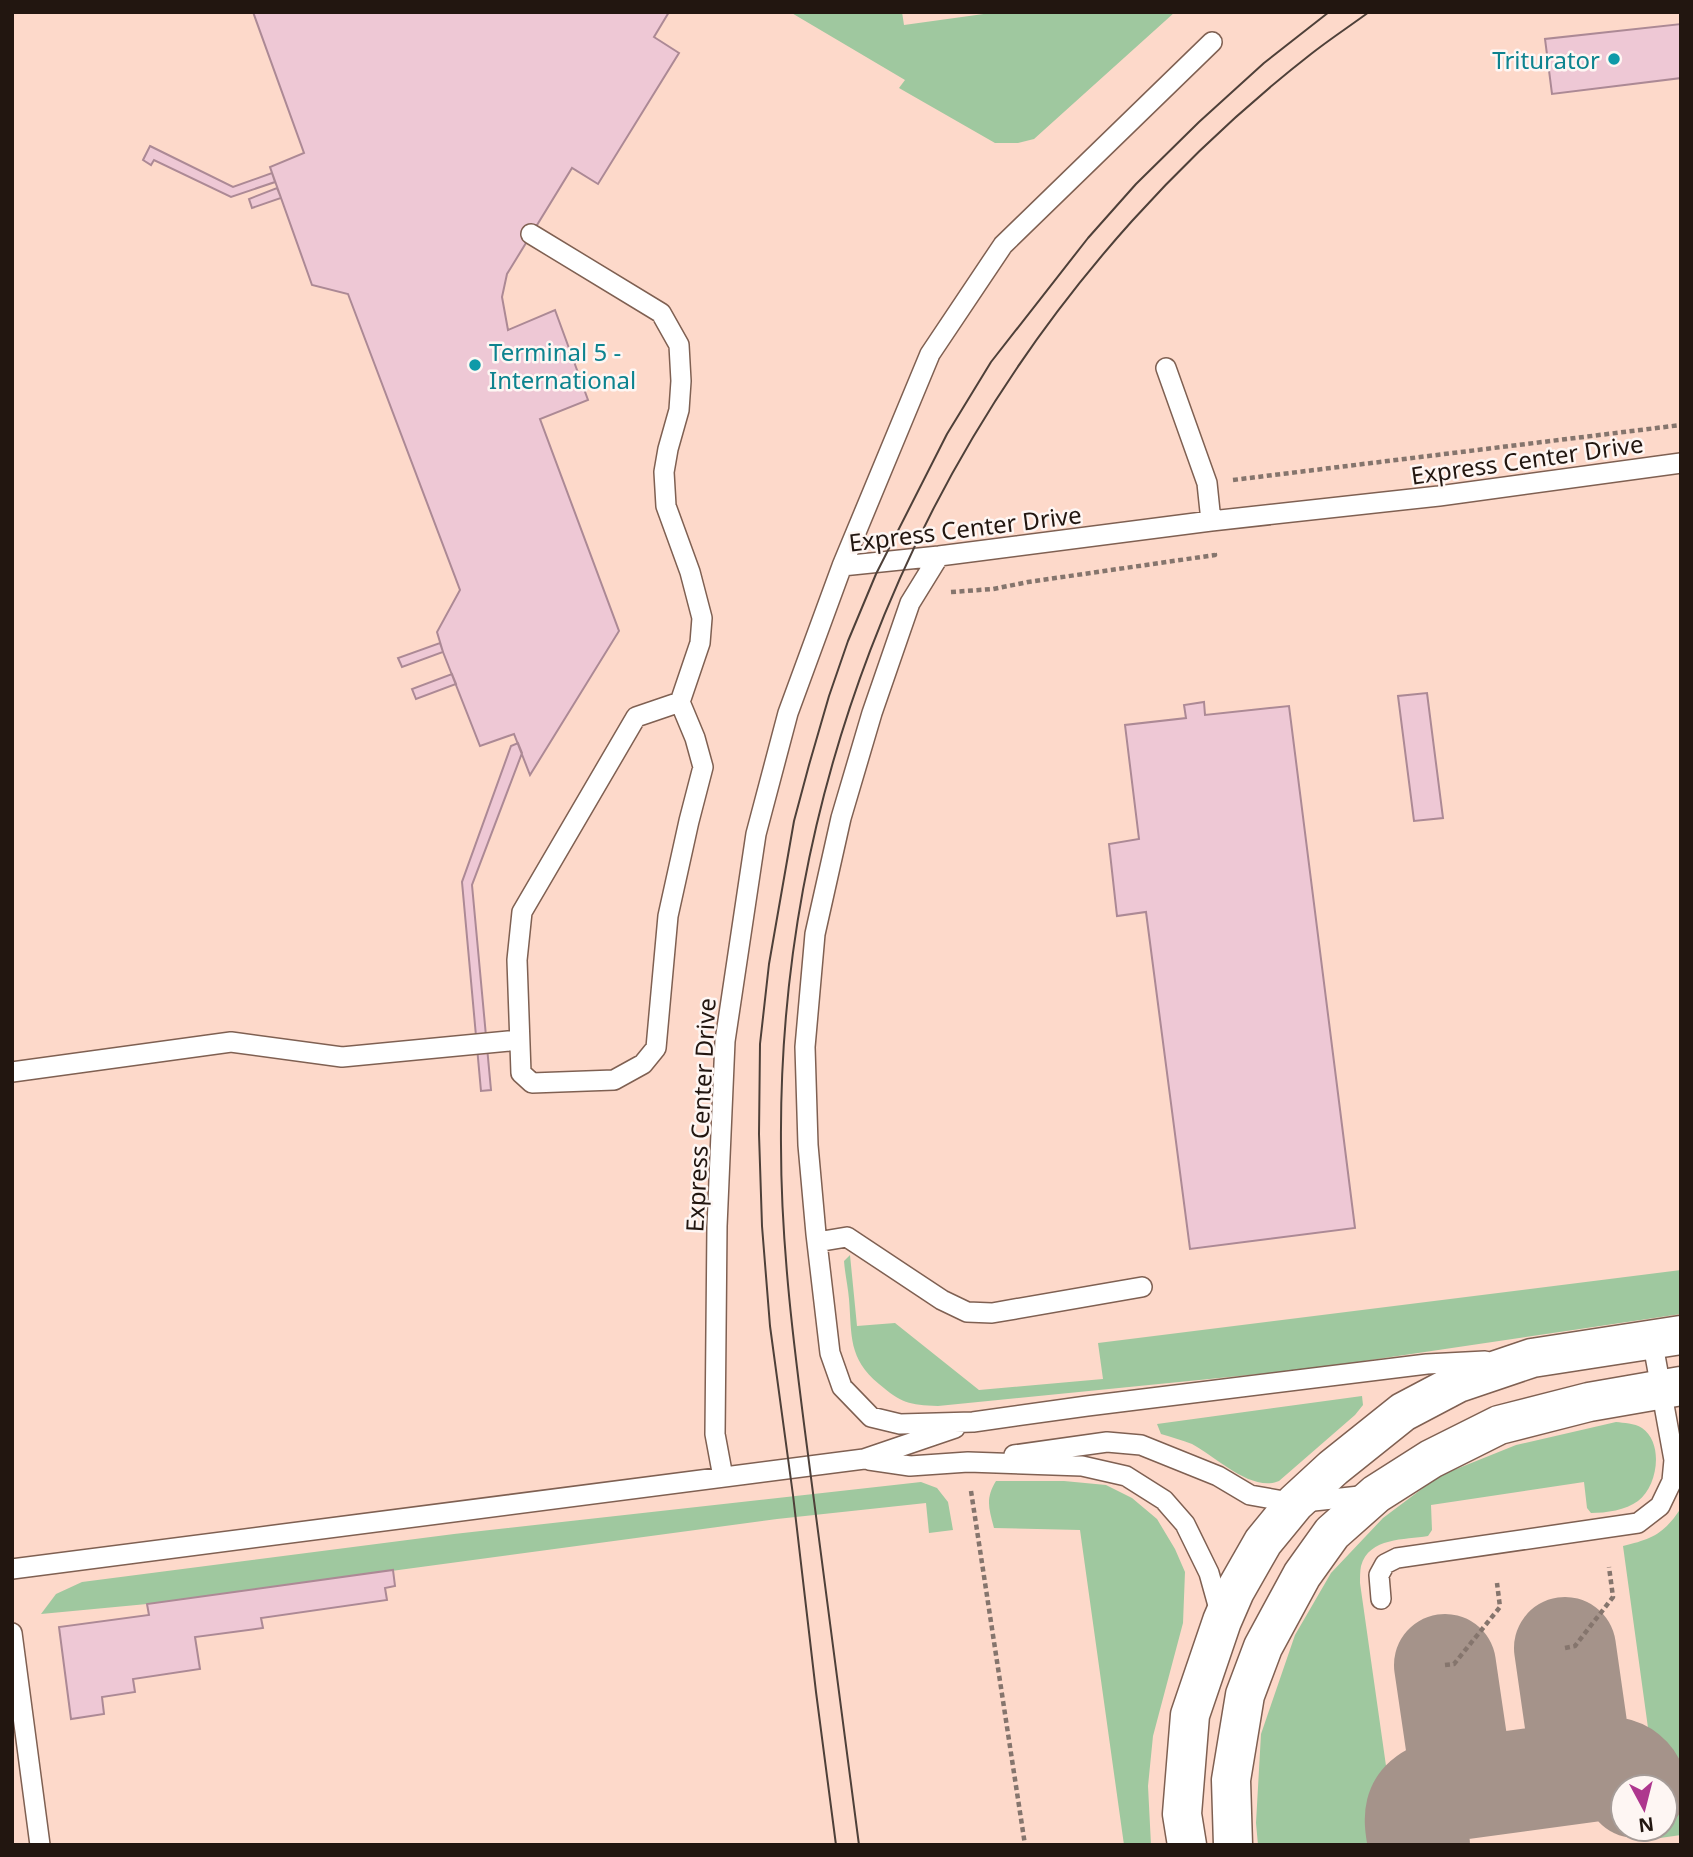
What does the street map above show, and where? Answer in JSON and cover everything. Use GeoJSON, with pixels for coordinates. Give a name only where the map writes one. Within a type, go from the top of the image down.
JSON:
{"type":"FeatureCollection","features":[{"type":"Feature","properties":{"kind":"street"},"geometry":{"type":"LineString","coordinates":[[1186,1845],[1182,1814],[1190,1715],[1235,1591],[1263,1542],[1294,1503],[1403,1412],[1458,1383],[1532,1358],[1666,1337]]}},
{"type":"Feature","properties":{"kind":"street"},"geometry":{"type":"LineString","coordinates":[[1233,1845],[1231,1780],[1245,1695],[1263,1647],[1303,1575],[1332,1533],[1376,1494],[1431,1459],[1499,1425],[1589,1402],[1671,1388]]}},
{"type":"Feature","properties":{"kind":"lane"},"geometry":{"type":"LineString","coordinates":[[842,566],[930,354],[1003,246],[1212,42]]}},
{"type":"Feature","properties":{"kind":"lane"},"geometry":{"type":"LineString","coordinates":[[531,234],[662,313],[678,345],[680,410],[664,472],[666,506],[690,572],[702,618],[700,643],[680,702],[704,767],[668,916],[656,1048],[643,1065],[614,1080],[532,1083],[521,1073],[519,1040],[517,960],[522,912],[636,717],[680,702]]}},
{"type":"Feature","properties":{"kind":"lane"},"geometry":{"type":"LineString","coordinates":[[1166,368],[1207,483],[1211,521]]}},
{"type":"Feature","properties":{"kind":"lane","name":"Express Center Drive"},"geometry":{"type":"LineString","coordinates":[[723,1477],[715,1434],[717,1226],[725,1041],[756,834],[788,713],[842,566],[1439,496],[1681,463]]}},
{"type":"Feature","properties":{"kind":"lane"},"geometry":{"type":"LineString","coordinates":[[939,556],[910,603],[872,713],[841,818],[815,934],[805,1046],[808,1145],[830,1353],[842,1387],[871,1417],[900,1424],[973,1422],[1427,1364],[1532,1358]]}},
{"type":"Feature","properties":{"kind":"lane"},"geometry":{"type":"LineString","coordinates":[[12,1072],[231,1042],[342,1057],[519,1040]]}},
{"type":"Feature","properties":{"kind":"lane"},"geometry":{"type":"LineString","coordinates":[[817,1242],[847,1237],[942,1300],[967,1312],[992,1312],[1142,1287]]}},
{"type":"Feature","properties":{"kind":"lane"},"geometry":{"type":"LineString","coordinates":[[1381,1599],[1379,1575],[1385,1564],[1397,1558],[1638,1523],[1660,1506],[1672,1482],[1674,1460],[1666,1337]]}},
{"type":"Feature","properties":{"kind":"lane"},"geometry":{"type":"LineString","coordinates":[[12,1569],[863,1459],[973,1422]]}},
{"type":"Feature","properties":{"kind":"lane"},"geometry":{"type":"LineString","coordinates":[[863,1459],[910,1466],[968,1462],[1107,1442],[1141,1446],[1218,1476],[1250,1495],[1294,1503],[1376,1494]]}},
{"type":"Feature","properties":{"kind":"lane"},"geometry":{"type":"LineString","coordinates":[[968,1462],[1082,1466],[1126,1476],[1164,1500],[1185,1524],[1209,1573],[1222,1621]]}},
{"type":"Feature","properties":{"kind":"lane"},"geometry":{"type":"LineString","coordinates":[[12,1633],[40,1845]]}},
{"type":"Feature","properties":{"kind":"path"},"geometry":{"type":"LineString","coordinates":[[1207,483],[1681,425]]}},
{"type":"Feature","properties":{"kind":"path"},"geometry":{"type":"LineString","coordinates":[[915,595],[993,589],[1214,555],[1211,521]]}},
{"type":"Feature","properties":{"kind":"path"},"geometry":{"type":"LineString","coordinates":[[968,1462],[975,1527],[1025,1845]]}},
{"type":"Feature","properties":{"kind":"path"},"geometry":{"type":"LineString","coordinates":[[1565,1648],[1575,1646],[1613,1597],[1609,1567]]}},
{"type":"Feature","properties":{"kind":"path"},"geometry":{"type":"LineString","coordinates":[[1445,1665],[1454,1664],[1500,1607],[1497,1583]]}},
{"type":"Feature","properties":{"kind":"shaded area"},"geometry":{"type":"Polygon","coordinates":[[[12,12],[1681,12],[1681,1845],[12,1845],[12,12]]]}},
{"type":"Feature","properties":{"kind":"green space"},"geometry":{"type":"Polygon","coordinates":[[[790,12],[902,12],[904,25],[998,12],[1175,12],[1034,139],[1018,143],[995,143],[899,88],[905,80],[790,12]]]}},
{"type":"Feature","properties":{"kind":"green space"},"geometry":{"type":"Polygon","coordinates":[[[850,1255],[857,1326],[895,1323],[979,1390],[1103,1379],[1098,1343],[1681,1270],[1681,1314],[1310,1369],[928,1406],[912,1404],[893,1395],[862,1365],[852,1335],[844,1261],[850,1255]]]}},
{"type":"Feature","properties":{"kind":"green space"},"geometry":{"type":"Polygon","coordinates":[[[1362,1396],[1363,1405],[1355,1415],[1279,1481],[1268,1483],[1246,1478],[1192,1444],[1161,1434],[1157,1424],[1362,1396]]]}},
{"type":"Feature","properties":{"kind":"green space"},"geometry":{"type":"Polygon","coordinates":[[[1616,1422],[1642,1428],[1649,1435],[1656,1454],[1650,1485],[1638,1501],[1628,1507],[1591,1513],[1587,1508],[1584,1482],[1431,1505],[1432,1530],[1428,1536],[1380,1545],[1365,1557],[1361,1566],[1360,1583],[1394,1822],[1398,1822],[1402,1845],[1258,1845],[1256,1823],[1261,1734],[1295,1635],[1331,1573],[1383,1518],[1439,1476],[1516,1445],[1616,1422]]]}},
{"type":"Feature","properties":{"kind":"green space"},"geometry":{"type":"Polygon","coordinates":[[[996,1481],[1064,1481],[1106,1485],[1132,1498],[1157,1519],[1185,1572],[1183,1623],[1153,1736],[1148,1786],[1151,1845],[1124,1845],[1080,1530],[994,1528],[989,1499],[996,1481]]]}},
{"type":"Feature","properties":{"kind":"green space"},"geometry":{"type":"Polygon","coordinates":[[[921,1482],[937,1488],[948,1502],[953,1530],[929,1533],[926,1503],[777,1519],[147,1604],[41,1614],[56,1594],[82,1582],[454,1534],[921,1482]]]}},
{"type":"Feature","properties":{"kind":"green space"},"geometry":{"type":"Polygon","coordinates":[[[1681,1508],[1679,1835],[1679,1773],[1654,1773],[1623,1546],[1642,1541],[1669,1524],[1681,1508]]]}},
{"type":"Feature","properties":{"kind":"building","name":"Terminal 5 - International"},"geometry":{"type":"Polygon","coordinates":[[[253,12],[669,12],[654,37],[679,53],[598,184],[572,168],[507,274],[502,297],[508,330],[555,310],[588,400],[540,419],[619,631],[530,775],[514,734],[480,746],[443,652],[437,632],[460,590],[348,294],[312,285],[270,167],[304,153],[253,12]]]}},
{"type":"Feature","properties":{"kind":"building","name":"Triturator"},"geometry":{"type":"Polygon","coordinates":[[[1681,24],[1681,78],[1552,94],[1545,39],[1681,24]]]}},
{"type":"Feature","properties":{"kind":"building"},"geometry":{"type":"Polygon","coordinates":[[[150,146],[233,187],[272,173],[275,182],[231,197],[154,160],[151,165],[143,160],[150,146]]]}},
{"type":"Feature","properties":{"kind":"building"},"geometry":{"type":"Polygon","coordinates":[[[277,188],[281,198],[252,208],[249,199],[277,188]]]}},
{"type":"Feature","properties":{"kind":"building"},"geometry":{"type":"Polygon","coordinates":[[[440,643],[443,652],[402,667],[398,658],[440,643]]]}},
{"type":"Feature","properties":{"kind":"building"},"geometry":{"type":"Polygon","coordinates":[[[452,674],[456,684],[416,699],[412,689],[452,674]]]}},
{"type":"Feature","properties":{"kind":"building"},"geometry":{"type":"Polygon","coordinates":[[[1427,693],[1443,818],[1414,821],[1398,696],[1427,693]]]}},
{"type":"Feature","properties":{"kind":"building"},"geometry":{"type":"Polygon","coordinates":[[[1204,702],[1205,715],[1289,706],[1355,1228],[1190,1249],[1146,912],[1117,916],[1109,844],[1139,839],[1125,725],[1186,718],[1184,705],[1204,702]]]}},
{"type":"Feature","properties":{"kind":"building"},"geometry":{"type":"Polygon","coordinates":[[[518,743],[522,753],[472,885],[491,1090],[481,1091],[462,882],[511,746],[518,743]]]}},
{"type":"Feature","properties":{"kind":"building"},"geometry":{"type":"Polygon","coordinates":[[[393,1570],[395,1586],[385,1588],[387,1600],[261,1618],[263,1628],[195,1637],[200,1669],[133,1679],[135,1692],[102,1697],[104,1714],[71,1719],[59,1627],[149,1615],[147,1604],[393,1570]]]}},
{"type":"Feature","properties":{"kind":"taxiway"},"geometry":{"type":"LineString","coordinates":[[1565,1648],[1581,1760]]}},
{"type":"Feature","properties":{"kind":"taxiway"},"geometry":{"type":"LineString","coordinates":[[1445,1665],[1461,1774]]}},
{"type":"Feature","properties":{"kind":"taxiway"},"geometry":{"type":"LineString","coordinates":[[1419,1845],[1416,1820],[1418,1807],[1436,1792],[1613,1768],[1626,1773]]}},
{"type":"Feature","properties":{"kind":"tram line"},"geometry":{"type":"LineString","coordinates":[[836,1845],[770,1326],[762,1226],[759,1134],[760,1044],[769,964],[794,821],[809,765],[848,641],[876,574],[947,434],[991,362],[1088,238],[1136,184],[1264,63],[1329,12]]}},
{"type":"Feature","properties":{"kind":"tram line"},"geometry":{"type":"LineString","coordinates":[[859,1845],[795,1348],[786,1267],[782,1186],[786,1018],[803,893],[831,770],[870,650],[920,535],[981,424],[1052,319],[1132,221],[1195,155],[1287,73],[1369,12]]}},
{"type":"Feature","properties":{"kind":"place","name":"Triturator"},"geometry":{"type":"Point","coordinates":[1614,59]}},
{"type":"Feature","properties":{"kind":"place","name":"Terminal 5 - International"},"geometry":{"type":"Point","coordinates":[475,365]}}]}
